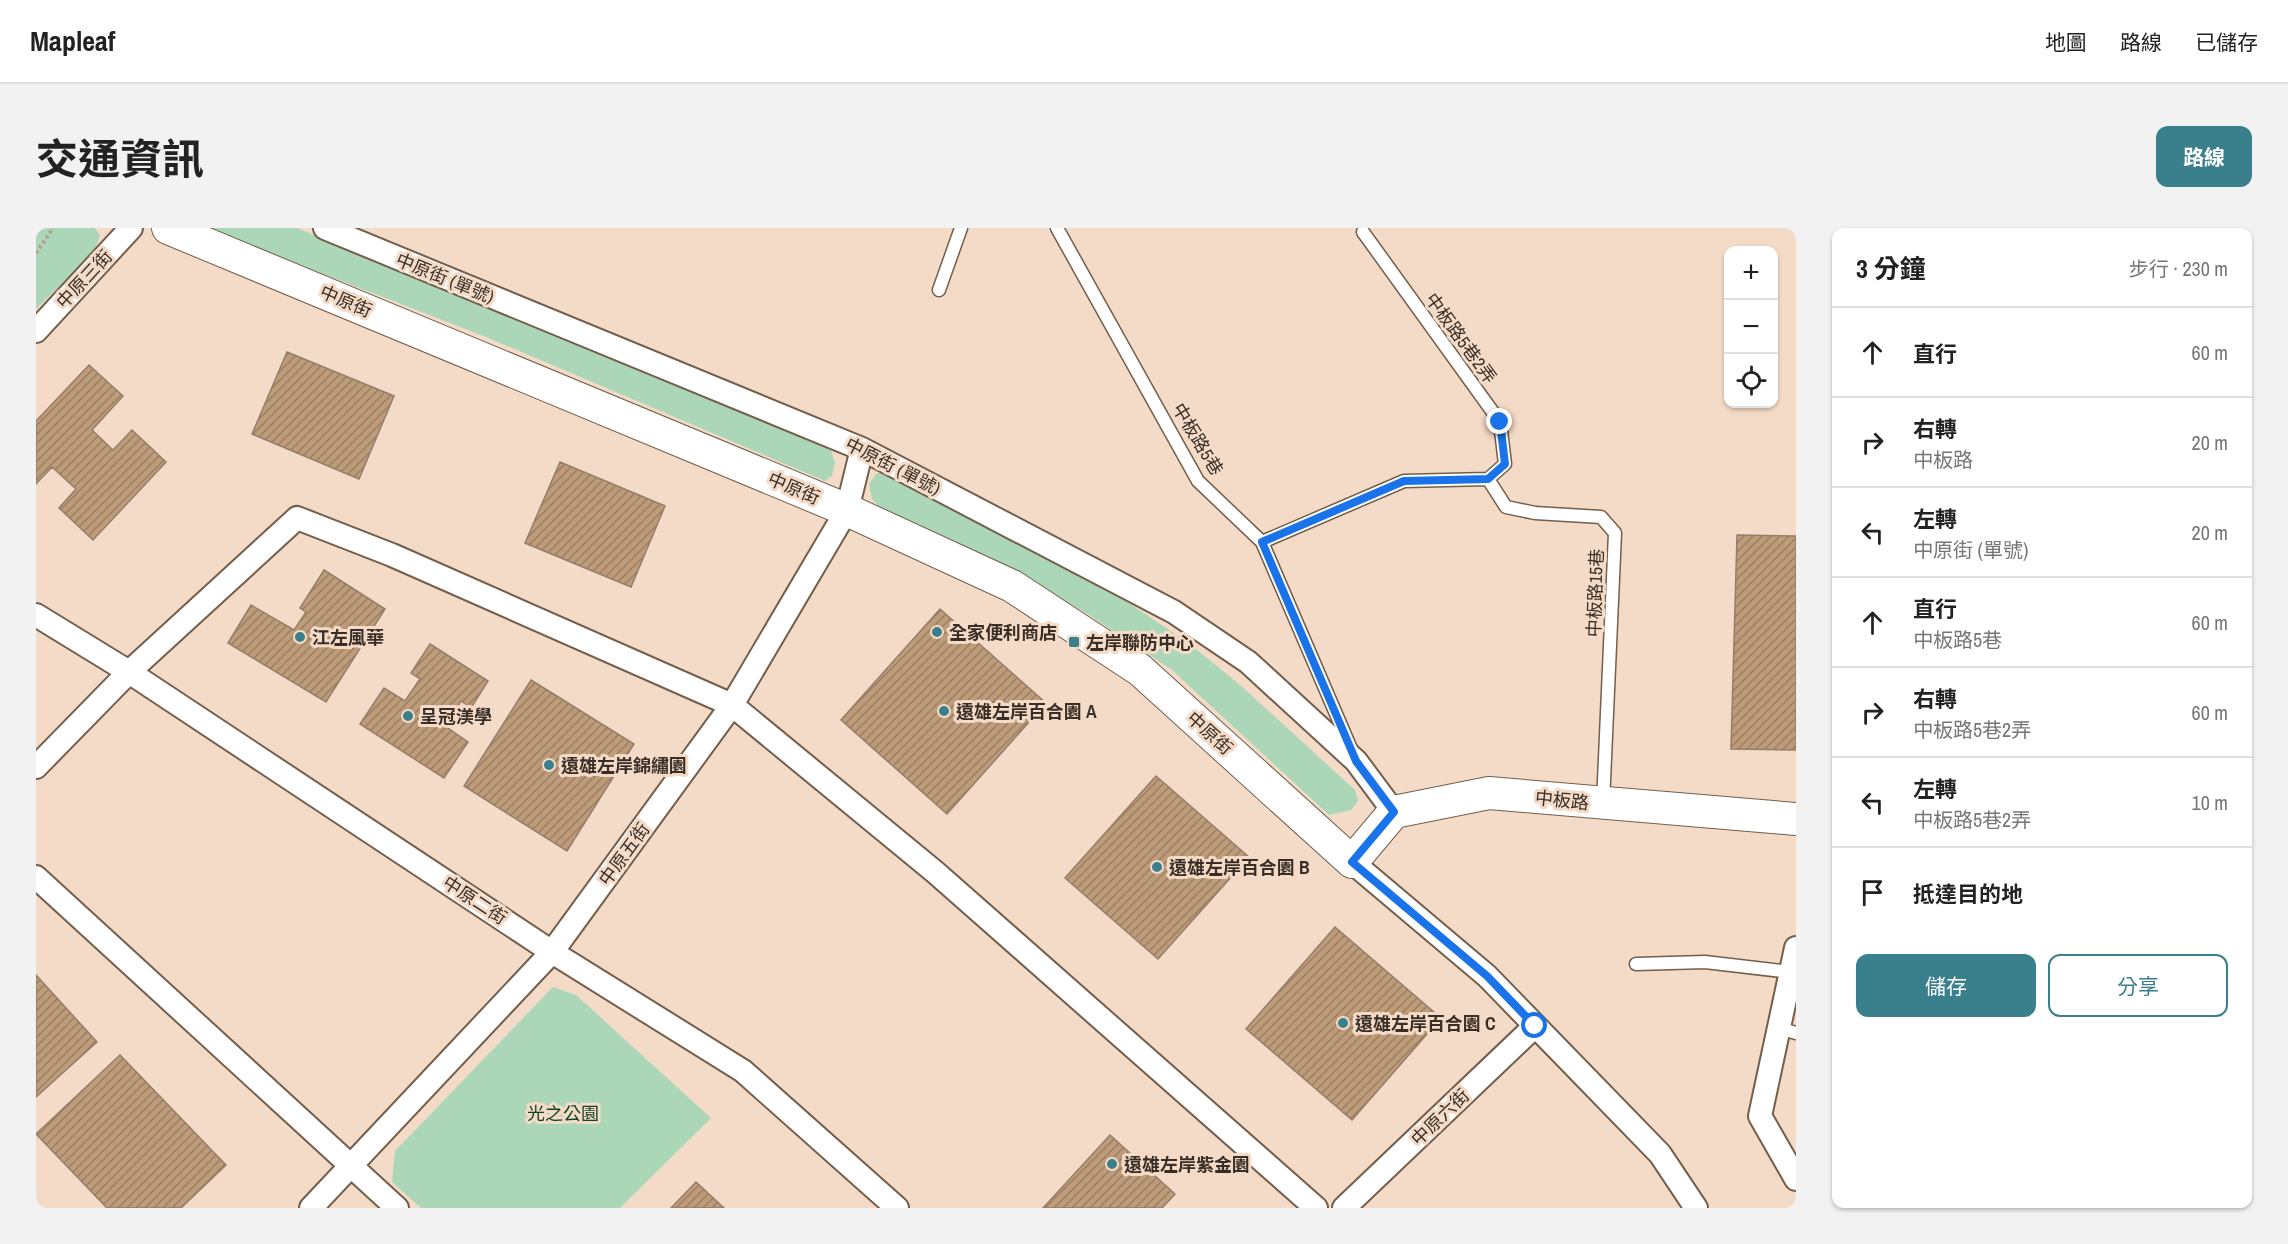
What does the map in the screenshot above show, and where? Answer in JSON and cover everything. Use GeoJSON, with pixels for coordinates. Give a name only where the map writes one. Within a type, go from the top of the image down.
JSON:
{"type":"FeatureCollection","features":[{"type":"Feature","properties":{"kind":"street","name":"中原三街"},"geometry":{"type":"LineString","coordinates":[[36,331],[131,228]]}},
{"type":"Feature","properties":{"kind":"street","name":"中原街"},"geometry":{"type":"LineString","coordinates":[[168,228],[847,510],[1012,586],[1140,670],[1352,862]]}},
{"type":"Feature","properties":{"kind":"street","name":"中原街 (單號)"},"geometry":{"type":"LineString","coordinates":[[325,228],[862,449],[1174,612],[1248,662],[1356,761],[1394,812]]}},
{"type":"Feature","properties":{"kind":"street","name":"中原五街"},"geometry":{"type":"LineString","coordinates":[[311,1208],[552,952],[732,705],[847,510],[862,449]]}},
{"type":"Feature","properties":{"kind":"street"},"geometry":{"type":"LineString","coordinates":[[36,767],[129,672],[297,518],[392,555],[732,705],[935,872],[1316,1208]]}},
{"type":"Feature","properties":{"kind":"street","name":"中原二街"},"geometry":{"type":"LineString","coordinates":[[36,615],[129,672],[552,952],[743,1071],[897,1208]]}},
{"type":"Feature","properties":{"kind":"street","name":"中板路"},"geometry":{"type":"LineString","coordinates":[[1394,812],[1489,793],[1796,819]]}},
{"type":"Feature","properties":{"kind":"street"},"geometry":{"type":"LineString","coordinates":[[1394,812],[1352,862],[1487,976],[1660,1154],[1696,1208]]}},
{"type":"Feature","properties":{"kind":"street"},"geometry":{"type":"LineString","coordinates":[[36,877],[397,1208]]}},
{"type":"Feature","properties":{"kind":"street"},"geometry":{"type":"LineString","coordinates":[[1796,948],[1790,972],[1787,1030],[1760,1116],[1796,1179]]}},
{"type":"Feature","properties":{"kind":"street","name":"中原六街"},"geometry":{"type":"LineString","coordinates":[[1344,1208],[1535,1026]]}},
{"type":"Feature","properties":{"kind":"lane"},"geometry":{"type":"LineString","coordinates":[[939,290],[961,228]]}},
{"type":"Feature","properties":{"kind":"lane","name":"中板路5巷"},"geometry":{"type":"LineString","coordinates":[[1058,228],[1198,481],[1262,542],[1356,761]]}},
{"type":"Feature","properties":{"kind":"lane","name":"中板路5巷2弄"},"geometry":{"type":"LineString","coordinates":[[1363,232],[1500,422],[1505,464],[1488,479]]}},
{"type":"Feature","properties":{"kind":"lane"},"geometry":{"type":"LineString","coordinates":[[1262,542],[1404,481],[1488,479]]}},
{"type":"Feature","properties":{"kind":"lane","name":"中板路15巷"},"geometry":{"type":"LineString","coordinates":[[1488,479],[1506,507],[1535,513],[1601,518],[1615,533],[1603,804]]}},
{"type":"Feature","properties":{"kind":"lane"},"geometry":{"type":"LineString","coordinates":[[1636,964],[1705,962],[1790,972]]}},
{"type":"Feature","properties":{"kind":"path"},"geometry":{"type":"LineString","coordinates":[[36,253],[52,228]]}},
{"type":"Feature","properties":{"kind":"green space"},"geometry":{"type":"Polygon","coordinates":[[[36,228],[95,228],[100,236],[94,252],[36,309],[36,228]]]}},
{"type":"Feature","properties":{"kind":"green space"},"geometry":{"type":"Polygon","coordinates":[[[205,228],[297,228],[831,450],[835,463],[832,476],[825,481],[486,337],[205,228]]]}},
{"type":"Feature","properties":{"kind":"green space"},"geometry":{"type":"Polygon","coordinates":[[[883,471],[1130,604],[1186,641],[1239,684],[1355,790],[1358,801],[1351,810],[1329,815],[1172,670],[1086,613],[1003,565],[881,509],[872,499],[869,484],[876,474],[883,471]]]}},
{"type":"Feature","properties":{"kind":"green space","name":"光之公園"},"geometry":{"type":"Polygon","coordinates":[[[553,987],[576,995],[711,1118],[620,1208],[421,1208],[392,1182],[395,1151],[553,987]]]}},
{"type":"Feature","properties":{"kind":"building"},"geometry":{"type":"Polygon","coordinates":[[[287,352],[394,396],[359,479],[252,434],[287,352]]]}},
{"type":"Feature","properties":{"kind":"building"},"geometry":{"type":"Polygon","coordinates":[[[89,365],[123,396],[92,430],[113,450],[132,430],[166,462],[93,540],[59,508],[76,489],[52,467],[36,484],[36,421],[89,365]]]}},
{"type":"Feature","properties":{"kind":"building"},"geometry":{"type":"Polygon","coordinates":[[[560,462],[665,506],[631,587],[525,543],[560,462]]]}},
{"type":"Feature","properties":{"kind":"building"},"geometry":{"type":"Polygon","coordinates":[[[1737,535],[1796,536],[1796,750],[1731,749],[1737,535]]]}},
{"type":"Feature","properties":{"kind":"building","name":"江左風華"},"geometry":{"type":"Polygon","coordinates":[[[324,570],[385,609],[326,702],[228,643],[251,605],[294,630],[306,612],[300,608],[324,570]]]}},
{"type":"Feature","properties":{"kind":"building","name":"遠雄左岸百合園 A"},"geometry":{"type":"Polygon","coordinates":[[[940,609],[1046,703],[947,814],[841,720],[940,609]]]}},
{"type":"Feature","properties":{"kind":"building","name":"呈冠渼學"},"geometry":{"type":"Polygon","coordinates":[[[430,644],[488,681],[471,708],[461,701],[445,726],[468,742],[444,778],[360,724],[384,688],[405,701],[420,679],[411,673],[430,644]]]}},
{"type":"Feature","properties":{"kind":"building","name":"遠雄左岸錦繡園"},"geometry":{"type":"Polygon","coordinates":[[[531,680],[634,744],[567,851],[464,786],[531,680]]]}},
{"type":"Feature","properties":{"kind":"building","name":"遠雄左岸百合園 B"},"geometry":{"type":"Polygon","coordinates":[[[1156,776],[1249,857],[1158,959],[1065,878],[1156,776]]]}},
{"type":"Feature","properties":{"kind":"building","name":"遠雄左岸百合園 C"},"geometry":{"type":"Polygon","coordinates":[[[1335,927],[1441,1018],[1352,1120],[1246,1029],[1335,927]]]}},
{"type":"Feature","properties":{"kind":"building"},"geometry":{"type":"Polygon","coordinates":[[[36,975],[97,1042],[36,1097],[36,975]]]}},
{"type":"Feature","properties":{"kind":"building"},"geometry":{"type":"Polygon","coordinates":[[[120,1055],[226,1165],[181,1208],[107,1208],[36,1134],[120,1055]]]}},
{"type":"Feature","properties":{"kind":"building","name":"遠雄左岸紫金園"},"geometry":{"type":"Polygon","coordinates":[[[1110,1135],[1175,1194],[1162,1208],[1043,1208],[1110,1135]]]}},
{"type":"Feature","properties":{"kind":"building"},"geometry":{"type":"Polygon","coordinates":[[[696,1182],[724,1208],[671,1208],[696,1182]]]}},
{"type":"Feature","properties":{"kind":"place","name":"全家便利商店"},"geometry":{"type":"Point","coordinates":[937,632]}},
{"type":"Feature","properties":{"kind":"place","name":"江左風華"},"geometry":{"type":"Point","coordinates":[300,637]}},
{"type":"Feature","properties":{"kind":"place","name":"左岸聯防中心"},"geometry":{"type":"Point","coordinates":[1074,642]}},
{"type":"Feature","properties":{"kind":"place","name":"遠雄左岸百合園 A"},"geometry":{"type":"Point","coordinates":[944,711]}},
{"type":"Feature","properties":{"kind":"place","name":"呈冠渼學"},"geometry":{"type":"Point","coordinates":[408,716]}},
{"type":"Feature","properties":{"kind":"place","name":"遠雄左岸錦繡園"},"geometry":{"type":"Point","coordinates":[549,765]}},
{"type":"Feature","properties":{"kind":"place","name":"遠雄左岸百合園 B"},"geometry":{"type":"Point","coordinates":[1157,867]}},
{"type":"Feature","properties":{"kind":"place","name":"遠雄左岸百合園 C"},"geometry":{"type":"Point","coordinates":[1343,1023]}},
{"type":"Feature","properties":{"kind":"place","name":"遠雄左岸紫金園"},"geometry":{"type":"Point","coordinates":[1112,1164]}},
{"type":"Feature","properties":{"kind":"route"},"geometry":{"type":"LineString","coordinates":[[1500,422],[1505,464],[1488,479],[1404,481],[1262,542],[1356,761],[1394,812],[1352,862],[1487,976],[1535,1026]]}}]}
